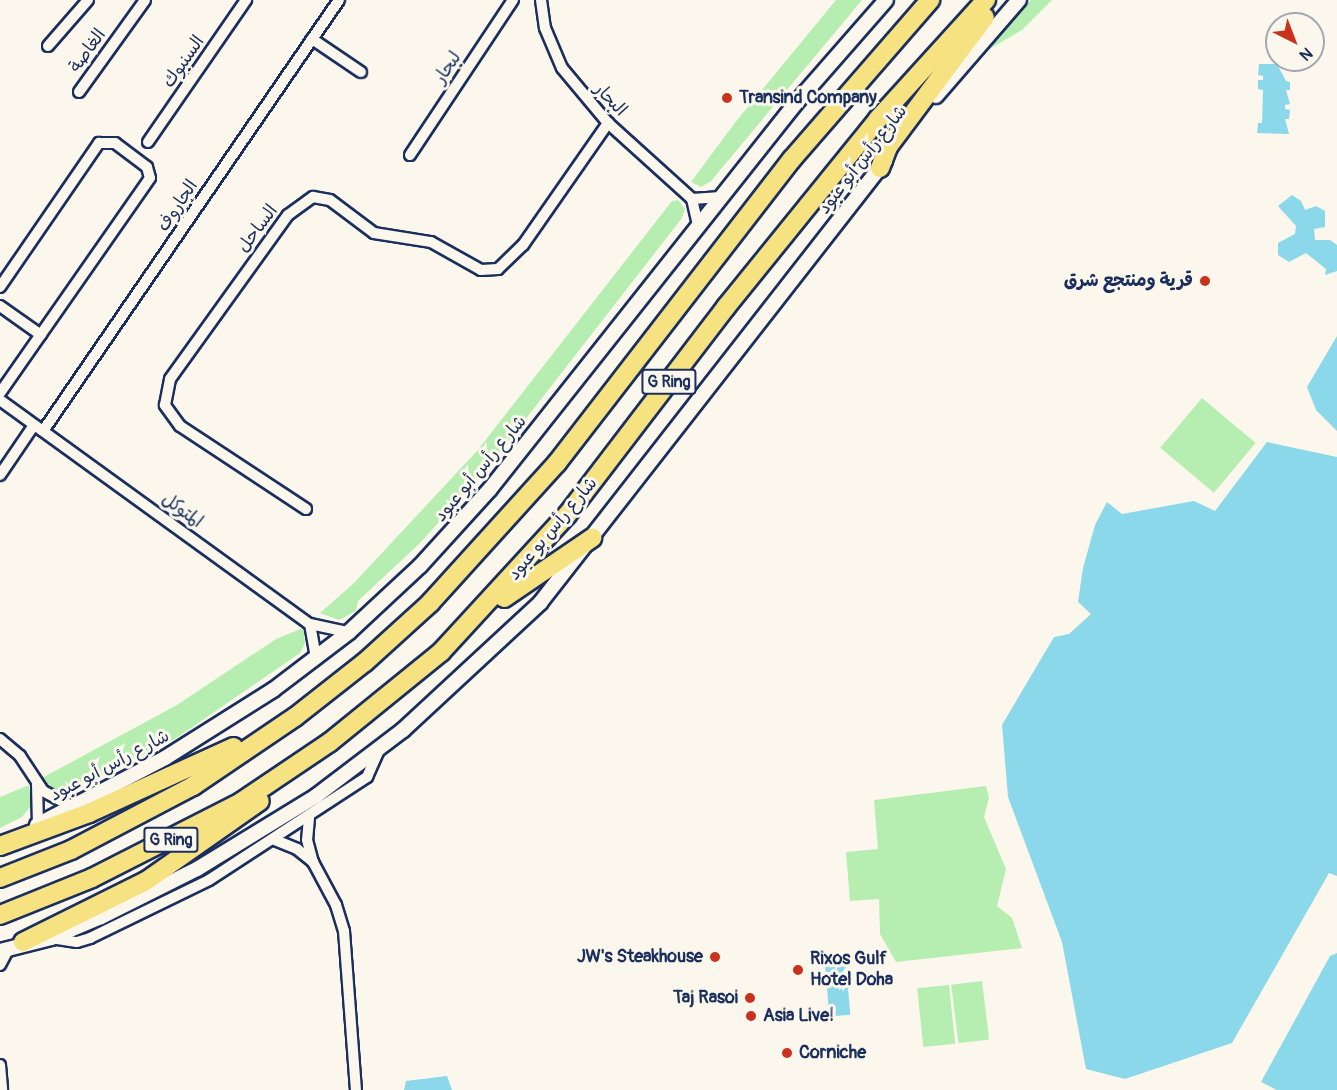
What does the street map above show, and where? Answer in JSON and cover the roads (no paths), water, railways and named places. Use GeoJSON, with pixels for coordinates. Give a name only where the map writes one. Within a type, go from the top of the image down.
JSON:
{"type":"FeatureCollection","features":[{"type":"Feature","properties":{"kind":"highway","name":"شارع رأس بو عبود"},"geometry":{"type":"LineString","coordinates":[[0,915],[92,878],[190,831],[330,742],[393,694],[476,618],[567,515],[726,307],[878,119],[986,0]]}},
{"type":"Feature","properties":{"kind":"highway"},"geometry":{"type":"LineString","coordinates":[[880,168],[888,147],[998,0]]}},
{"type":"Feature","properties":{"kind":"highway","name":"G Ring"},"geometry":{"type":"LineString","coordinates":[[0,878],[71,850],[138,817],[193,786],[295,717],[422,611],[510,519],[792,159],[928,2]]}},
{"type":"Feature","properties":{"kind":"highway"},"geometry":{"type":"LineString","coordinates":[[476,618],[592,538]]}},
{"type":"Feature","properties":{"kind":"highway"},"geometry":{"type":"LineString","coordinates":[[0,845],[163,781],[295,717]]}},
{"type":"Feature","properties":{"kind":"highway"},"geometry":{"type":"LineString","coordinates":[[11,947],[146,881],[249,811],[330,742]]}},
{"type":"Feature","properties":{"kind":"street","name":"الغاصة"},"geometry":{"type":"LineString","coordinates":[[48,46],[88,0]]}},
{"type":"Feature","properties":{"kind":"street","name":"الغاصة"},"geometry":{"type":"LineString","coordinates":[[79,92],[145,0]]}},
{"type":"Feature","properties":{"kind":"street","name":"السنبوك"},"geometry":{"type":"LineString","coordinates":[[148,142],[246,0]]}},
{"type":"Feature","properties":{"kind":"street","name":"الجاروف"},"geometry":{"type":"LineString","coordinates":[[39,428],[339,0]]}},
{"type":"Feature","properties":{"kind":"street","name":"لبحار"},"geometry":{"type":"LineString","coordinates":[[410,155],[513,0]]}},
{"type":"Feature","properties":{"kind":"street","name":"البحار"},"geometry":{"type":"LineString","coordinates":[[541,0],[545,28],[562,69],[608,123],[692,199]]}},
{"type":"Feature","properties":{"kind":"street","name":"شارع رأس أبو عبود"},"geometry":{"type":"LineString","coordinates":[[0,845],[208,732],[316,659],[350,632],[420,566],[483,498],[795,104],[886,0]]}},
{"type":"Feature","properties":{"kind":"street","name":"شارع رأس أبو عبود"},"geometry":{"type":"LineString","coordinates":[[11,947],[51,938],[148,895],[249,839],[316,796],[445,693],[540,603],[880,168],[1019,0]]}},
{"type":"Feature","properties":{"kind":"street"},"geometry":{"type":"LineString","coordinates":[[312,39],[361,72]]}},
{"type":"Feature","properties":{"kind":"street","name":"الساحل"},"geometry":{"type":"LineString","coordinates":[[306,509],[180,426],[165,405],[170,379],[288,215],[313,197],[330,200],[374,233],[430,242],[481,270],[498,269],[523,245],[608,123]]}},
{"type":"Feature","properties":{"kind":"street"},"geometry":{"type":"LineString","coordinates":[[0,287],[99,143],[115,143],[147,167],[150,178],[0,393]]}},
{"type":"Feature","properties":{"kind":"street"},"geometry":{"type":"LineString","coordinates":[[698,226],[692,199],[721,197]]}},
{"type":"Feature","properties":{"kind":"street"},"geometry":{"type":"LineString","coordinates":[[0,306],[41,335]]}},
{"type":"Feature","properties":{"kind":"street","name":"المتوكل"},"geometry":{"type":"LineString","coordinates":[[0,400],[310,624],[350,632]]}},
{"type":"Feature","properties":{"kind":"street"},"geometry":{"type":"LineString","coordinates":[[0,475],[39,428]]}},
{"type":"Feature","properties":{"kind":"street"},"geometry":{"type":"LineString","coordinates":[[310,624],[316,659]]}},
{"type":"Feature","properties":{"kind":"street"},"geometry":{"type":"LineString","coordinates":[[0,740],[20,756],[51,799],[73,807]]}},
{"type":"Feature","properties":{"kind":"street","name":"شارع رأس أبو عبود"},"geometry":{"type":"LineString","coordinates":[[51,938],[77,942],[90,938],[140,916],[275,840],[367,777],[381,746]]}},
{"type":"Feature","properties":{"kind":"street"},"geometry":{"type":"LineString","coordinates":[[35,778],[40,802],[38,824]]}},
{"type":"Feature","properties":{"kind":"street"},"geometry":{"type":"LineString","coordinates":[[309,818],[307,840],[313,862],[336,904],[344,931],[356,1090]]}},
{"type":"Feature","properties":{"kind":"street"},"geometry":{"type":"LineString","coordinates":[[275,840],[297,849],[313,862]]}},
{"type":"Feature","properties":{"kind":"street"},"geometry":{"type":"LineString","coordinates":[[0,965],[11,947]]}},
{"type":"Feature","properties":{"kind":"street"},"geometry":{"type":"LineString","coordinates":[[0,1065],[2,1090]]}},
{"type":"Feature","properties":{"kind":"water"},"geometry":{"type":"Polygon","coordinates":[[[1259,64],[1265,64],[1265,72],[1281,72],[1286,81],[1290,82],[1290,90],[1286,90],[1290,104],[1285,105],[1285,109],[1290,110],[1289,119],[1285,119],[1289,134],[1257,133],[1258,123],[1262,123],[1263,90],[1258,89],[1258,80],[1263,80],[1263,76],[1258,75],[1259,64]]]}},
{"type":"Feature","properties":{"kind":"water"},"geometry":{"type":"Polygon","coordinates":[[[1292,195],[1301,201],[1305,210],[1316,206],[1325,211],[1325,227],[1314,229],[1315,240],[1330,240],[1337,245],[1337,271],[1325,275],[1326,269],[1306,253],[1289,262],[1278,255],[1278,243],[1295,234],[1296,226],[1278,206],[1292,195]]]}},
{"type":"Feature","properties":{"kind":"water"},"geometry":{"type":"Polygon","coordinates":[[[1337,336],[1337,431],[1316,410],[1307,387],[1337,336]]]}},
{"type":"Feature","properties":{"kind":"water"},"geometry":{"type":"Polygon","coordinates":[[[1267,442],[1337,457],[1337,876],[1329,873],[1232,1043],[1125,1079],[1086,1069],[1062,942],[1008,797],[1002,725],[1054,637],[1069,634],[1091,614],[1078,602],[1083,568],[1095,525],[1107,502],[1122,514],[1194,501],[1215,511],[1267,442]]]}},
{"type":"Feature","properties":{"kind":"water"},"geometry":{"type":"Polygon","coordinates":[[[1337,953],[1337,1090],[1277,1090],[1261,1082],[1330,956],[1337,953]]]}},
{"type":"Feature","properties":{"kind":"water"},"geometry":{"type":"Polygon","coordinates":[[[845,954],[850,1015],[829,1017],[824,956],[845,954]]]}},
{"type":"Feature","properties":{"kind":"water"},"geometry":{"type":"Polygon","coordinates":[[[447,1076],[452,1090],[404,1090],[406,1081],[447,1076]]]}},
{"type":"Feature","properties":{"kind":"place","name":"Transind Company"},"geometry":{"type":"Point","coordinates":[727,98]}},
{"type":"Feature","properties":{"kind":"place","name":"قرية ومنتجع شرق"},"geometry":{"type":"Point","coordinates":[1205,281]}},
{"type":"Feature","properties":{"kind":"place","name":"JW's Steakhouse"},"geometry":{"type":"Point","coordinates":[715,957]}},
{"type":"Feature","properties":{"kind":"place","name":"Rixos Gulf Hotel Doha"},"geometry":{"type":"Point","coordinates":[798,970]}},
{"type":"Feature","properties":{"kind":"place","name":"Taj Rasoi"},"geometry":{"type":"Point","coordinates":[750,998]}},
{"type":"Feature","properties":{"kind":"place","name":"Asia Live!"},"geometry":{"type":"Point","coordinates":[751,1016]}},
{"type":"Feature","properties":{"kind":"place","name":"Corniche"},"geometry":{"type":"Point","coordinates":[787,1053]}}]}
